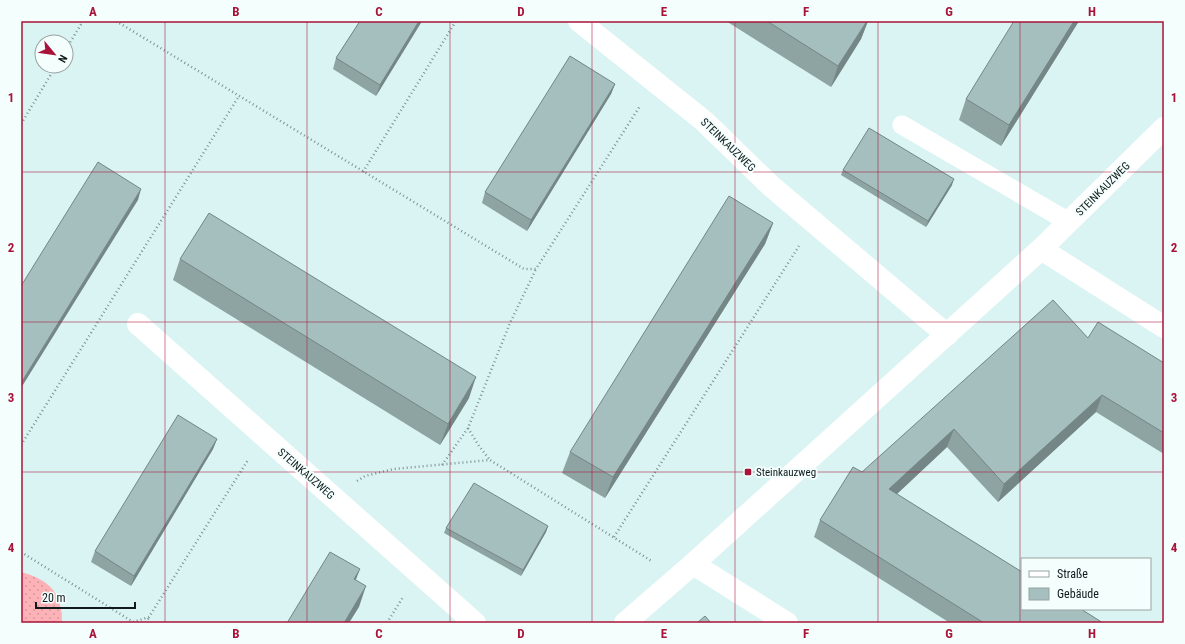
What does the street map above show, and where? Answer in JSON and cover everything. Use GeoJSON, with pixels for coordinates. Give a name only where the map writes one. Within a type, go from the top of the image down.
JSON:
{"type":"FeatureCollection","features":[{"type":"Feature","properties":{"kind":"street","name":"STEINKAUZWEG"},"geometry":{"type":"LineString","coordinates":[[579,21],[704,121],[771,186],[947,335]]}},
{"type":"Feature","properties":{"kind":"street","name":"STEINKAUZWEG"},"geometry":{"type":"LineString","coordinates":[[625,623],[1041,249],[1164,128]]}},
{"type":"Feature","properties":{"kind":"street"},"geometry":{"type":"LineString","coordinates":[[1041,249],[1164,327]]}},
{"type":"Feature","properties":{"kind":"street","name":"STEINKAUZWEG"},"geometry":{"type":"LineString","coordinates":[[138,324],[475,623]]}},
{"type":"Feature","properties":{"kind":"street"},"geometry":{"type":"LineString","coordinates":[[685,570],[787,623]]}},
{"type":"Feature","properties":{"kind":"lane"},"geometry":{"type":"LineString","coordinates":[[902,125],[1069,222]]}},
{"type":"Feature","properties":{"kind":"path"},"geometry":{"type":"LineString","coordinates":[[74,36],[83,21]]}},
{"type":"Feature","properties":{"kind":"path"},"geometry":{"type":"LineString","coordinates":[[116,21],[524,269],[536,269]]}},
{"type":"Feature","properties":{"kind":"path"},"geometry":{"type":"LineString","coordinates":[[363,172],[456,21]]}},
{"type":"Feature","properties":{"kind":"path"},"geometry":{"type":"LineString","coordinates":[[21,124],[51,74]]}},
{"type":"Feature","properties":{"kind":"path"},"geometry":{"type":"LineString","coordinates":[[442,465],[468,428],[510,323],[536,269],[655,82]]}},
{"type":"Feature","properties":{"kind":"path"},"geometry":{"type":"LineString","coordinates":[[21,445],[239,96]]}},
{"type":"Feature","properties":{"kind":"path"},"geometry":{"type":"LineString","coordinates":[[614,537],[814,222]]}},
{"type":"Feature","properties":{"kind":"path"},"geometry":{"type":"LineString","coordinates":[[468,428],[490,460],[614,537],[685,570]]}},
{"type":"Feature","properties":{"kind":"path"},"geometry":{"type":"LineString","coordinates":[[146,623],[264,436]]}},
{"type":"Feature","properties":{"kind":"path"},"geometry":{"type":"LineString","coordinates":[[330,495],[365,476],[394,470],[490,460]]}},
{"type":"Feature","properties":{"kind":"path"},"geometry":{"type":"LineString","coordinates":[[21,552],[133,622],[149,617]]}},
{"type":"Feature","properties":{"kind":"shaded area"},"geometry":{"type":"Polygon","coordinates":[[[21,572],[40,579],[52,589],[60,604],[62,623],[21,623],[21,572]]]}},
{"type":"Feature","properties":{"kind":"building"},"geometry":{"type":"Polygon","coordinates":[[[360,21],[419,21],[380,85],[336,58],[360,21]]]}},
{"type":"Feature","properties":{"kind":"building"},"geometry":{"type":"Polygon","coordinates":[[[767,21],[867,21],[838,66],[767,21]]]}},
{"type":"Feature","properties":{"kind":"building"},"geometry":{"type":"Polygon","coordinates":[[[1014,21],[1074,21],[1009,125],[966,99],[1014,21]]]}},
{"type":"Feature","properties":{"kind":"building"},"geometry":{"type":"Polygon","coordinates":[[[570,56],[615,84],[531,220],[485,192],[570,56]]]}},
{"type":"Feature","properties":{"kind":"building"},"geometry":{"type":"Polygon","coordinates":[[[869,128],[954,179],[928,221],[843,170],[869,128]]]}},
{"type":"Feature","properties":{"kind":"building"},"geometry":{"type":"Polygon","coordinates":[[[98,162],[141,189],[21,383],[21,286],[98,162]]]}},
{"type":"Feature","properties":{"kind":"building"},"geometry":{"type":"Polygon","coordinates":[[[729,196],[773,223],[613,477],[570,452],[729,196]]]}},
{"type":"Feature","properties":{"kind":"building"},"geometry":{"type":"Polygon","coordinates":[[[209,213],[476,377],[448,424],[180,259],[209,213]]]}},
{"type":"Feature","properties":{"kind":"building"},"geometry":{"type":"Polygon","coordinates":[[[1053,300],[1088,338],[1098,322],[1164,363],[1164,433],[1102,395],[1004,484],[954,429],[889,489],[1021,571],[1021,610],[1083,610],[1103,623],[984,623],[820,520],[853,467],[862,472],[1053,300]]]}},
{"type":"Feature","properties":{"kind":"building"},"geometry":{"type":"Polygon","coordinates":[[[178,415],[217,439],[134,576],[95,551],[178,415]]]}},
{"type":"Feature","properties":{"kind":"building"},"geometry":{"type":"Polygon","coordinates":[[[474,483],[548,526],[523,570],[446,528],[474,483]]]}},
{"type":"Feature","properties":{"kind":"building"},"geometry":{"type":"Polygon","coordinates":[[[330,552],[360,569],[354,579],[366,586],[344,623],[287,623],[330,552]]]}},
{"type":"Feature","properties":{"kind":"building"},"geometry":{"type":"Polygon","coordinates":[[[705,616],[711,623],[697,623],[705,616]]]}},
{"type":"Feature","properties":{"kind":"place","name":"Steinkauzweg"},"geometry":{"type":"Point","coordinates":[748,472]}}]}
